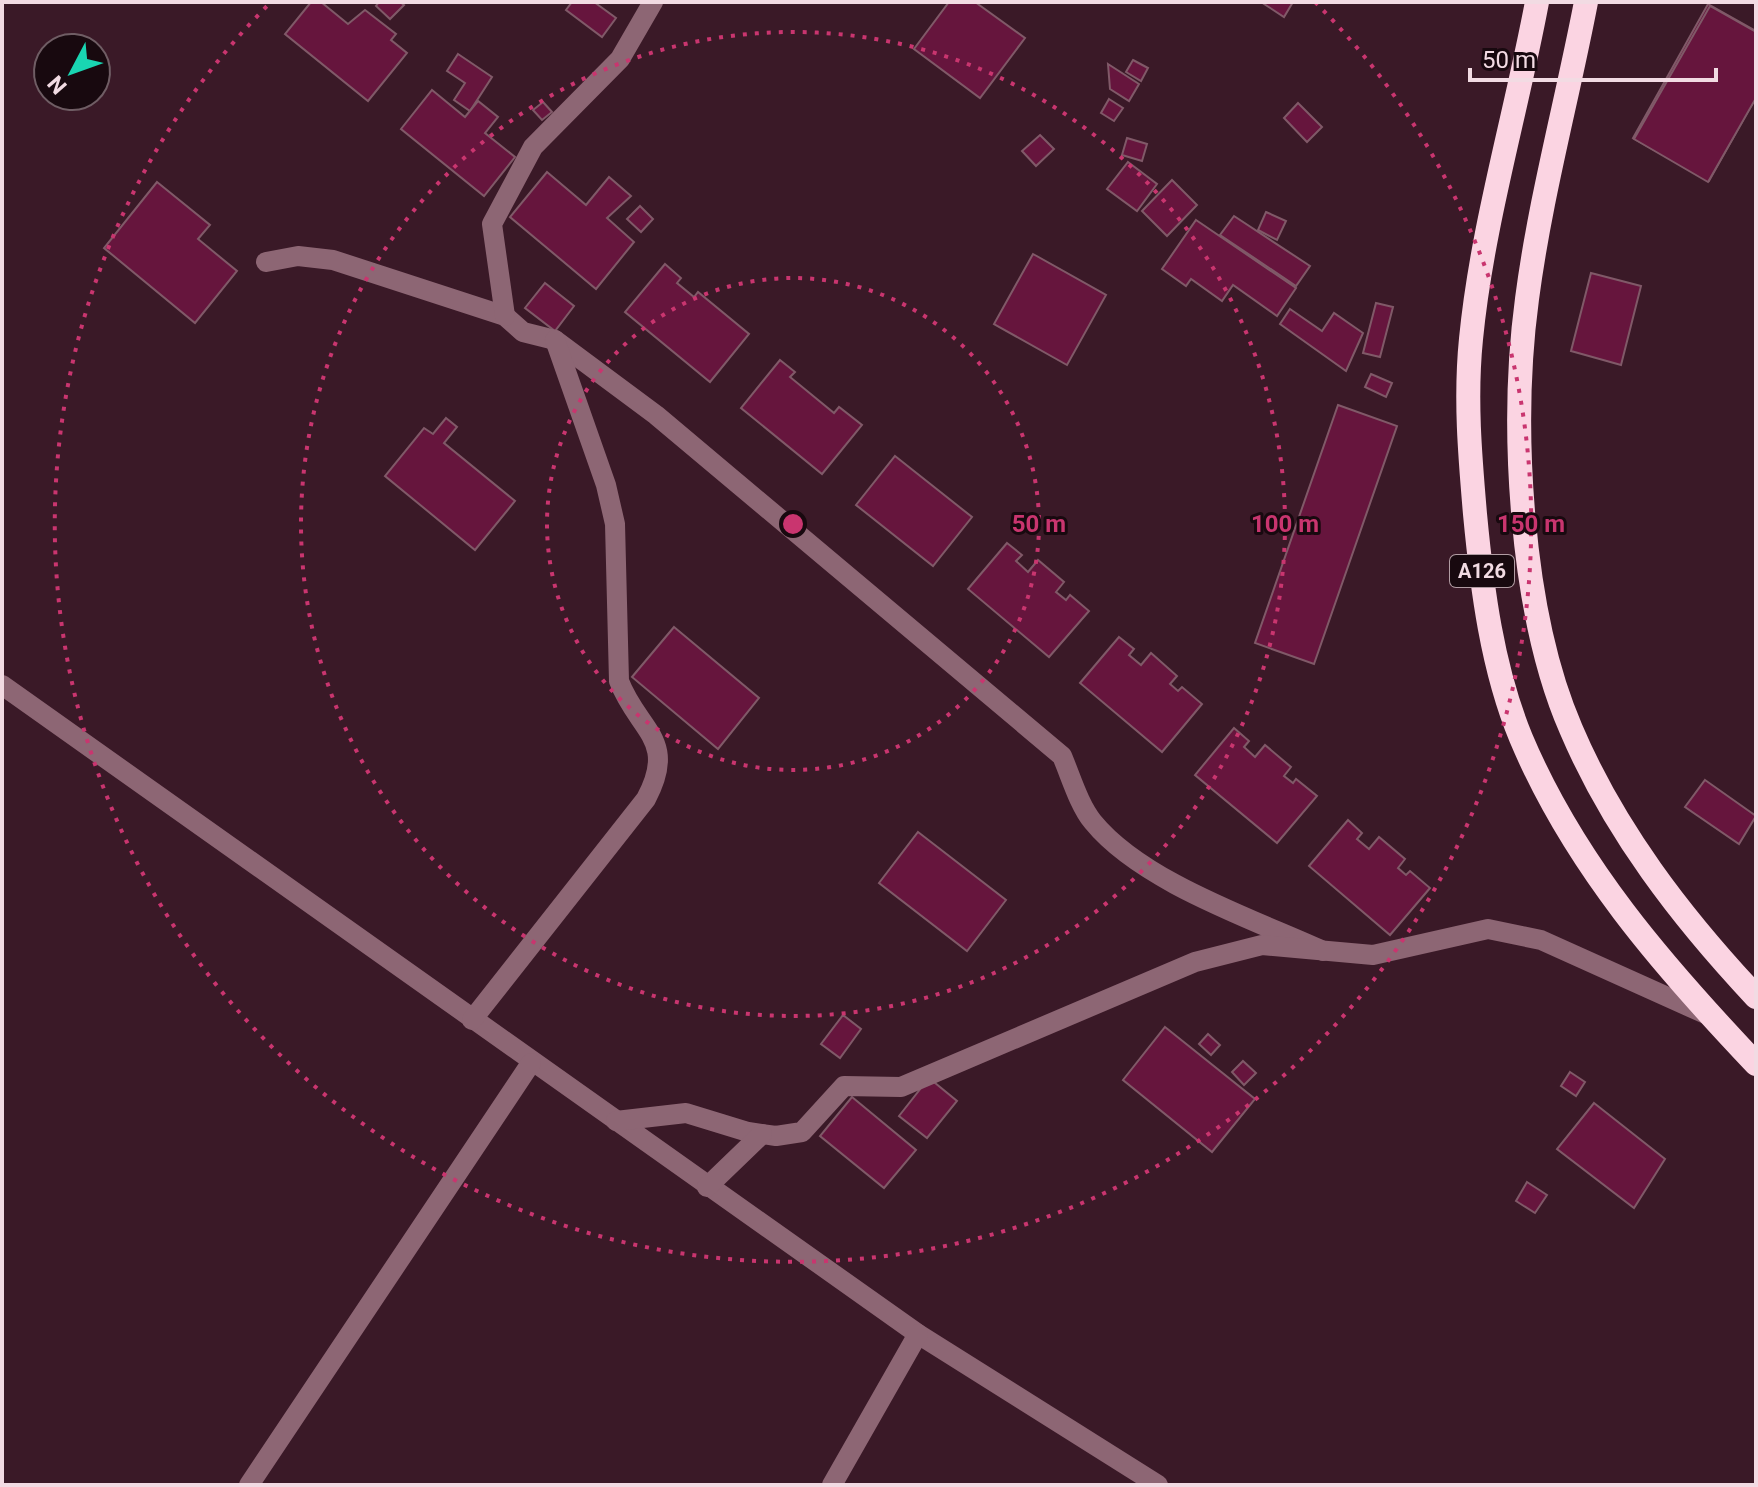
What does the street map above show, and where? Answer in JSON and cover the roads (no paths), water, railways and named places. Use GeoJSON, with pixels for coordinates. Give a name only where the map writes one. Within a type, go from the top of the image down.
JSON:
{"type":"FeatureCollection","features":[{"type":"Feature","properties":{"kind":"highway","name":"A126"},"geometry":{"type":"LineString","coordinates":[[1537,2],[1479,277],[1471,339],[1467,403],[1479,550],[1488,614],[1520,735],[1546,793],[1576,847],[1614,901],[1711,1017],[1756,1064]]}},
{"type":"Feature","properties":{"kind":"highway","name":"A126"},"geometry":{"type":"LineString","coordinates":[[1586,2],[1536,237],[1522,357],[1523,484],[1534,589],[1549,662],[1570,727],[1597,784],[1632,845],[1674,903],[1756,997]]}},
{"type":"Feature","properties":{"kind":"street"},"geometry":{"type":"LineString","coordinates":[[505,316],[492,224],[533,147],[620,59],[653,2]]}},
{"type":"Feature","properties":{"kind":"street"},"geometry":{"type":"LineString","coordinates":[[266,262],[298,256],[333,260],[505,316],[523,332],[555,340],[656,415],[1062,756],[1092,821],[1111,840],[1181,887],[1323,951]]}},
{"type":"Feature","properties":{"kind":"street"},"geometry":{"type":"LineString","coordinates":[[472,1020],[646,799],[659,765],[658,743],[625,696],[619,681],[615,524],[606,485],[555,340]]}},
{"type":"Feature","properties":{"kind":"street"},"geometry":{"type":"LineString","coordinates":[[2,685],[531,1063],[918,1334],[1158,1485]]}},
{"type":"Feature","properties":{"kind":"street"},"geometry":{"type":"LineString","coordinates":[[616,1121],[686,1113],[735,1130],[762,1134],[802,1132],[844,1086],[901,1087],[1195,962],[1262,945],[1373,955],[1488,929],[1552,944],[1711,1017]]}},
{"type":"Feature","properties":{"kind":"street"},"geometry":{"type":"LineString","coordinates":[[249,1485],[531,1063]]}},
{"type":"Feature","properties":{"kind":"street"},"geometry":{"type":"LineString","coordinates":[[707,1187],[762,1134]]}},
{"type":"Feature","properties":{"kind":"street"},"geometry":{"type":"LineString","coordinates":[[832,1485],[918,1334]]}}]}
